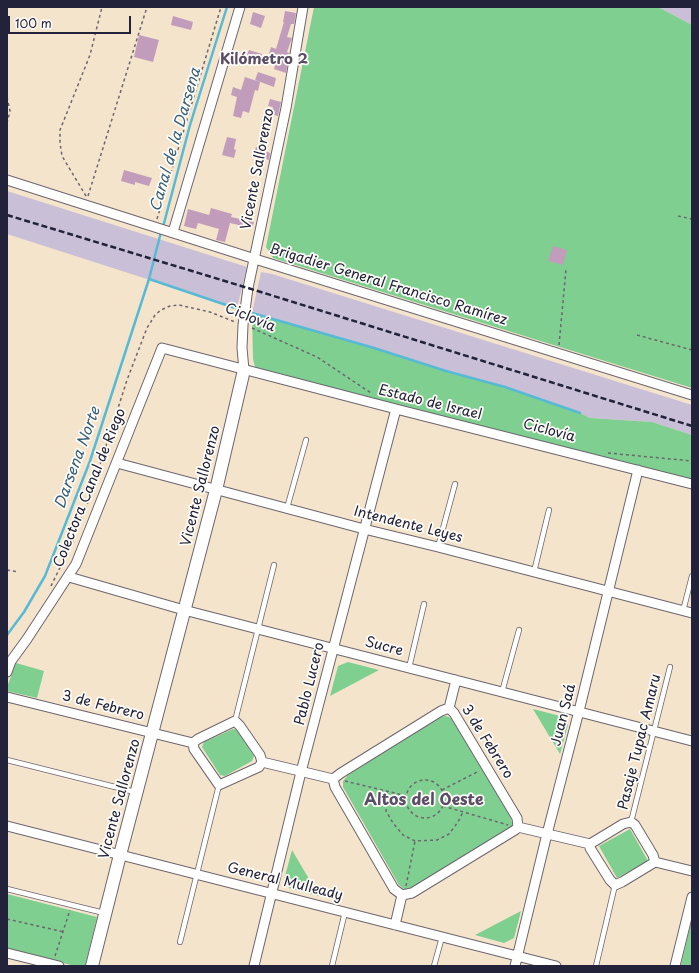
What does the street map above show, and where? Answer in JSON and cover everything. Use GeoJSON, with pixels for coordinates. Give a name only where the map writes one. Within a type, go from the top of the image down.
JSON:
{"type":"FeatureCollection","features":[{"type":"Feature","properties":{"kind":"street"},"geometry":{"type":"LineString","coordinates":[[163,229],[240,7]]}},
{"type":"Feature","properties":{"kind":"street","name":"Vicente Sallorenzo"},"geometry":{"type":"LineString","coordinates":[[92,966],[216,490],[244,370],[242,348],[243,325],[248,288],[286,108],[303,7]]}},
{"type":"Feature","properties":{"kind":"street","name":"Brigadier General Francisco Ramírez"},"geometry":{"type":"LineString","coordinates":[[7,180],[692,395]]}},
{"type":"Feature","properties":{"kind":"street","name":"Estado de Israel"},"geometry":{"type":"LineString","coordinates":[[162,348],[396,410],[692,484]]}},
{"type":"Feature","properties":{"kind":"street","name":"Colectora Canal de Riego"},"geometry":{"type":"LineString","coordinates":[[7,672],[11,661],[69,577],[76,564],[117,463],[150,374],[162,348]]}},
{"type":"Feature","properties":{"kind":"street","name":"Pablo Lucero"},"geometry":{"type":"LineString","coordinates":[[254,966],[301,772],[396,410]]}},
{"type":"Feature","properties":{"kind":"street","name":"Intendente Leyes"},"geometry":{"type":"LineString","coordinates":[[117,463],[364,529],[687,612]]}},
{"type":"Feature","properties":{"kind":"street","name":"Juan Saá"},"geometry":{"type":"LineString","coordinates":[[515,966],[547,834],[580,711],[638,470]]}},
{"type":"Feature","properties":{"kind":"street","name":"Sucre"},"geometry":{"type":"LineString","coordinates":[[69,577],[184,610],[692,741]]}},
{"type":"Feature","properties":{"kind":"street"},"geometry":{"type":"LineString","coordinates":[[449,708],[456,680]]}},
{"type":"Feature","properties":{"kind":"street","name":"3 de Febrero"},"geometry":{"type":"LineString","coordinates":[[7,697],[193,743]]}},
{"type":"Feature","properties":{"kind":"street","name":"3 de Febrero"},"geometry":{"type":"LineString","coordinates":[[338,780],[347,769],[441,711],[449,708],[454,713],[517,818],[516,827]]}},
{"type":"Feature","properties":{"kind":"street"},"geometry":{"type":"LineString","coordinates":[[235,721],[260,755],[262,762],[259,766],[219,785],[194,749],[193,743],[198,739],[235,721]]}},
{"type":"Feature","properties":{"kind":"street"},"geometry":{"type":"LineString","coordinates":[[262,762],[338,780],[335,787],[394,889],[404,893],[412,893],[515,830],[516,827],[590,844],[623,824],[631,822],[635,825],[653,855],[655,862]]}},
{"type":"Feature","properties":{"kind":"street","name":"General Mulleady"},"geometry":{"type":"LineString","coordinates":[[7,826],[556,966]]}},
{"type":"Feature","properties":{"kind":"street"},"geometry":{"type":"LineString","coordinates":[[590,844],[590,848],[610,880],[615,885],[655,862],[692,871]]}},
{"type":"Feature","properties":{"kind":"street"},"geometry":{"type":"LineString","coordinates":[[395,925],[404,893]]}},
{"type":"Feature","properties":{"kind":"street"},"geometry":{"type":"LineString","coordinates":[[675,966],[692,897]]}},
{"type":"Feature","properties":{"kind":"street"},"geometry":{"type":"LineString","coordinates":[[7,954],[56,963]]}},
{"type":"Feature","properties":{"kind":"lane"},"geometry":{"type":"LineString","coordinates":[[287,508],[306,440]]}},
{"type":"Feature","properties":{"kind":"lane"},"geometry":{"type":"LineString","coordinates":[[438,547],[455,484]]}},
{"type":"Feature","properties":{"kind":"lane"},"geometry":{"type":"LineString","coordinates":[[534,572],[549,510]]}},
{"type":"Feature","properties":{"kind":"lane"},"geometry":{"type":"LineString","coordinates":[[235,721],[274,565]]}},
{"type":"Feature","properties":{"kind":"lane"},"geometry":{"type":"LineString","coordinates":[[687,612],[692,576]]}},
{"type":"Feature","properties":{"kind":"lane"},"geometry":{"type":"LineString","coordinates":[[409,668],[424,604]]}},
{"type":"Feature","properties":{"kind":"lane"},"geometry":{"type":"LineString","coordinates":[[502,692],[520,630]]}},
{"type":"Feature","properties":{"kind":"lane","name":"Pasaje Tupac Amaru"},"geometry":{"type":"LineString","coordinates":[[631,822],[670,668]]}},
{"type":"Feature","properties":{"kind":"lane"},"geometry":{"type":"LineString","coordinates":[[7,760],[136,793]]}},
{"type":"Feature","properties":{"kind":"lane"},"geometry":{"type":"LineString","coordinates":[[180,942],[219,785]]}},
{"type":"Feature","properties":{"kind":"lane"},"geometry":{"type":"LineString","coordinates":[[596,966],[615,885]]}},
{"type":"Feature","properties":{"kind":"lane"},"geometry":{"type":"LineString","coordinates":[[7,889],[106,913]]}},
{"type":"Feature","properties":{"kind":"lane"},"geometry":{"type":"LineString","coordinates":[[332,966],[345,912]]}},
{"type":"Feature","properties":{"kind":"lane"},"geometry":{"type":"LineString","coordinates":[[434,966],[442,937]]}},
{"type":"Feature","properties":{"kind":"path"},"geometry":{"type":"LineString","coordinates":[[102,7],[90,55],[60,130],[62,156],[87,198],[147,7]]}},
{"type":"Feature","properties":{"kind":"path"},"geometry":{"type":"LineString","coordinates":[[163,229],[221,7]]}},
{"type":"Feature","properties":{"kind":"path"},"geometry":{"type":"LineString","coordinates":[[7,97],[10,111],[7,124]]}},
{"type":"Feature","properties":{"kind":"path"},"geometry":{"type":"LineString","coordinates":[[678,216],[692,220]]}},
{"type":"Feature","properties":{"kind":"path"},"geometry":{"type":"LineString","coordinates":[[558,353],[566,269]]}},
{"type":"Feature","properties":{"kind":"path","name":"Ciclovía"},"geometry":{"type":"LineString","coordinates":[[48,591],[72,543],[88,502],[127,380],[147,328],[155,315],[161,310],[170,306],[178,305],[210,312],[243,325],[317,357],[372,394]]}},
{"type":"Feature","properties":{"kind":"path"},"geometry":{"type":"LineString","coordinates":[[636,335],[692,350]]}},
{"type":"Feature","properties":{"kind":"path"},"geometry":{"type":"LineString","coordinates":[[602,453],[692,461]]}},
{"type":"Feature","properties":{"kind":"path"},"geometry":{"type":"LineString","coordinates":[[7,570],[18,572]]}},
{"type":"Feature","properties":{"kind":"path"},"geometry":{"type":"LineString","coordinates":[[442,790],[482,769]]}},
{"type":"Feature","properties":{"kind":"path"},"geometry":{"type":"LineString","coordinates":[[338,780],[407,796]]}},
{"type":"Feature","properties":{"kind":"path"},"geometry":{"type":"LineString","coordinates":[[422,780],[428,780],[433,782],[442,790],[444,796],[443,806],[433,816],[420,817],[410,810],[407,804],[407,796],[411,786],[422,780]]}},
{"type":"Feature","properties":{"kind":"path"},"geometry":{"type":"LineString","coordinates":[[387,791],[386,811],[393,823],[403,835],[415,841],[437,840],[449,834],[463,812]]}},
{"type":"Feature","properties":{"kind":"path"},"geometry":{"type":"LineString","coordinates":[[443,806],[516,827]]}},
{"type":"Feature","properties":{"kind":"path"},"geometry":{"type":"LineString","coordinates":[[404,893],[415,841]]}},
{"type":"Feature","properties":{"kind":"path"},"geometry":{"type":"LineString","coordinates":[[56,963],[70,910]]}},
{"type":"Feature","properties":{"kind":"path"},"geometry":{"type":"LineString","coordinates":[[7,919],[64,932]]}},
{"type":"Feature","properties":{"kind":"shaded area"},"geometry":{"type":"Polygon","coordinates":[[[658,7],[692,7],[692,25],[658,7]]]}},
{"type":"Feature","properties":{"kind":"shaded area"},"geometry":{"type":"Polygon","coordinates":[[[7,191],[247,267],[237,308],[7,234],[7,191]]]}},
{"type":"Feature","properties":{"kind":"shaded area"},"geometry":{"type":"Polygon","coordinates":[[[261,272],[272,274],[692,405],[692,435],[652,422],[590,418],[580,413],[505,387],[446,371],[374,348],[252,313],[261,272]]]}},
{"type":"Feature","properties":{"kind":"green space"},"geometry":{"type":"Polygon","coordinates":[[[314,7],[658,7],[692,25],[692,388],[273,258],[266,247],[314,7]]]}},
{"type":"Feature","properties":{"kind":"green space"},"geometry":{"type":"Polygon","coordinates":[[[252,313],[374,348],[446,371],[505,387],[580,413],[590,418],[652,422],[692,435],[692,481],[261,370],[255,367],[253,359],[252,313]]]}},
{"type":"Feature","properties":{"kind":"green space"},"geometry":{"type":"Polygon","coordinates":[[[348,662],[379,670],[330,696],[338,666],[348,662]]]}},
{"type":"Feature","properties":{"kind":"green space"},"geometry":{"type":"Polygon","coordinates":[[[16,663],[44,671],[37,698],[7,691],[7,687],[16,663]]]}},
{"type":"Feature","properties":{"kind":"green space"},"geometry":{"type":"Polygon","coordinates":[[[533,709],[564,717],[568,725],[560,754],[533,709]]]}},
{"type":"Feature","properties":{"kind":"green space"},"geometry":{"type":"Polygon","coordinates":[[[446,716],[451,718],[511,818],[513,826],[413,888],[405,890],[399,885],[343,787],[343,781],[348,775],[441,717],[446,716]]]}},
{"type":"Feature","properties":{"kind":"green space"},"geometry":{"type":"Polygon","coordinates":[[[233,729],[237,730],[254,756],[252,761],[225,776],[220,775],[202,747],[204,742],[233,729]]]}},
{"type":"Feature","properties":{"kind":"green space"},"geometry":{"type":"Polygon","coordinates":[[[630,829],[648,861],[617,878],[599,846],[630,829]]]}},
{"type":"Feature","properties":{"kind":"green space"},"geometry":{"type":"Polygon","coordinates":[[[292,850],[319,896],[289,888],[284,880],[292,850]]]}},
{"type":"Feature","properties":{"kind":"green space"},"geometry":{"type":"Polygon","coordinates":[[[7,894],[97,917],[85,966],[75,966],[7,949],[7,894]]]}},
{"type":"Feature","properties":{"kind":"green space"},"geometry":{"type":"Polygon","coordinates":[[[521,911],[514,938],[504,943],[475,935],[521,911]]]}},
{"type":"Feature","properties":{"kind":"green space"},"geometry":{"type":"Polygon","coordinates":[[[692,918],[692,966],[681,966],[692,918]]]}},
{"type":"Feature","properties":{"kind":"building"},"geometry":{"type":"Polygon","coordinates":[[[285,11],[296,13],[294,24],[291,24],[287,37],[292,38],[287,52],[289,53],[286,73],[274,69],[277,60],[268,57],[271,47],[276,49],[284,22],[285,11]]]}},
{"type":"Feature","properties":{"kind":"building"},"geometry":{"type":"Polygon","coordinates":[[[253,12],[265,16],[261,28],[250,24],[253,12]]]}},
{"type":"Feature","properties":{"kind":"building"},"geometry":{"type":"Polygon","coordinates":[[[173,16],[193,22],[191,30],[171,25],[173,16]]]}},
{"type":"Feature","properties":{"kind":"building"},"geometry":{"type":"Polygon","coordinates":[[[139,35],[159,40],[153,62],[134,57],[139,35]]]}},
{"type":"Feature","properties":{"kind":"building"},"geometry":{"type":"Polygon","coordinates":[[[249,50],[262,54],[259,64],[245,59],[249,50]]]}},
{"type":"Feature","properties":{"kind":"building"},"geometry":{"type":"Polygon","coordinates":[[[258,72],[276,78],[274,87],[255,80],[258,72]]]}},
{"type":"Feature","properties":{"kind":"building"},"geometry":{"type":"Polygon","coordinates":[[[245,77],[260,82],[258,91],[255,90],[249,113],[243,111],[241,118],[233,116],[237,97],[231,95],[233,87],[241,90],[245,77]]]}},
{"type":"Feature","properties":{"kind":"building"},"geometry":{"type":"Polygon","coordinates":[[[270,99],[281,102],[278,116],[271,114],[273,107],[268,106],[270,99]]]}},
{"type":"Feature","properties":{"kind":"building"},"geometry":{"type":"Polygon","coordinates":[[[227,137],[236,139],[234,158],[222,155],[227,137]]]}},
{"type":"Feature","properties":{"kind":"building"},"geometry":{"type":"Polygon","coordinates":[[[256,147],[270,153],[269,160],[253,155],[256,147]]]}},
{"type":"Feature","properties":{"kind":"building"},"geometry":{"type":"Polygon","coordinates":[[[124,170],[152,178],[149,186],[135,182],[135,185],[121,181],[124,170]]]}},
{"type":"Feature","properties":{"kind":"building"},"geometry":{"type":"Polygon","coordinates":[[[211,208],[232,214],[231,217],[254,222],[252,228],[230,223],[225,242],[216,240],[219,229],[198,223],[196,229],[184,226],[188,209],[209,215],[211,208]]]}},
{"type":"Feature","properties":{"kind":"building"},"geometry":{"type":"Polygon","coordinates":[[[553,246],[567,250],[563,265],[548,261],[553,246]]]}},
{"type":"Feature","properties":{"kind":"waterway","name":"Canal de la Darsena"},"geometry":{"type":"LineString","coordinates":[[163,227],[190,125],[227,7]]}},
{"type":"Feature","properties":{"kind":"waterway","name":"Darsena Norte"},"geometry":{"type":"LineString","coordinates":[[7,635],[24,612],[45,576],[90,461],[149,279],[161,232]]}},
{"type":"Feature","properties":{"kind":"waterway"},"geometry":{"type":"LineString","coordinates":[[149,279],[238,309]]}},
{"type":"Feature","properties":{"kind":"waterway"},"geometry":{"type":"LineString","coordinates":[[252,313],[374,348],[446,371],[505,387],[580,413]]}},
{"type":"Feature","properties":{"kind":"railway"},"geometry":{"type":"LineString","coordinates":[[7,215],[692,426]]}},
{"type":"Feature","properties":{"kind":"district","name":"Kilómetro 2"},"geometry":{"type":"Point","coordinates":[264,60]}},
{"type":"Feature","properties":{"kind":"district","name":"Altos del Oeste"},"geometry":{"type":"Point","coordinates":[424,801]}}]}
